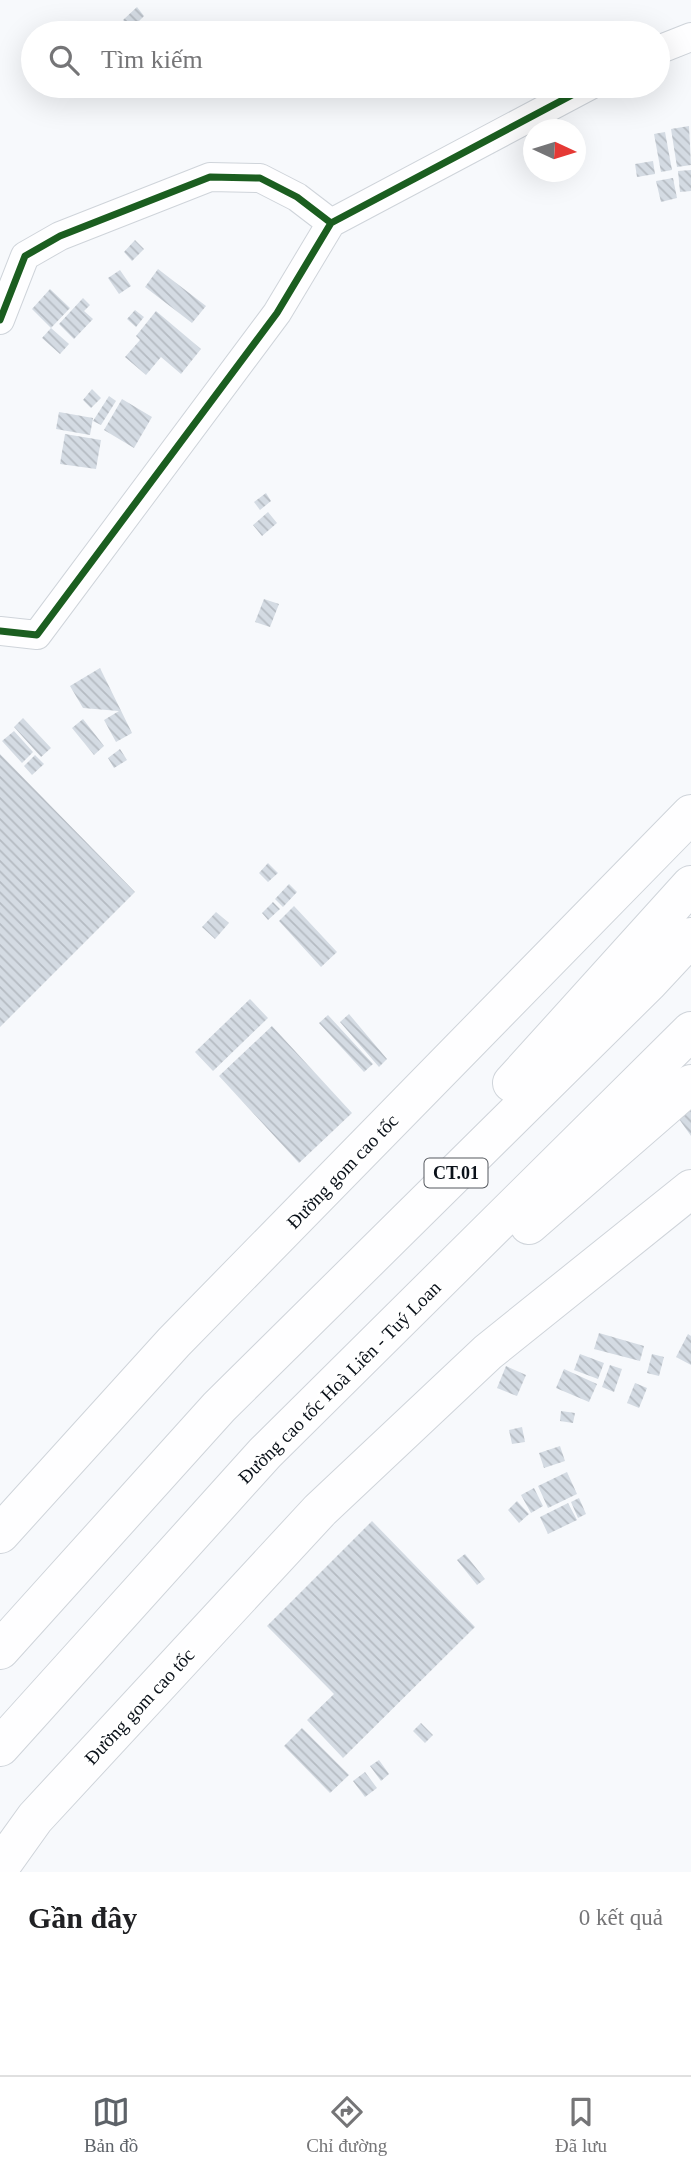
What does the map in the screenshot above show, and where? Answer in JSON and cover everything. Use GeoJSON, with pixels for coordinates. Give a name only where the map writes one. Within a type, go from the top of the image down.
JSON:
{"type":"FeatureCollection","features":[{"type":"Feature","properties":{"kind":"main road","name":"Đường gom cao tốc"},"geometry":{"type":"LineString","coordinates":[[0,1534],[174,1342],[691,814]]}},
{"type":"Feature","properties":{"kind":"main road"},"geometry":{"type":"LineString","coordinates":[[219,1407],[691,885]]}},
{"type":"Feature","properties":{"kind":"main road","name":"CT.01"},"geometry":{"type":"LineString","coordinates":[[0,1650],[219,1407],[691,937]]}},
{"type":"Feature","properties":{"kind":"main road","name":"Đường cao tốc Hoà Liên - Tuý Loan"},"geometry":{"type":"LineString","coordinates":[[0,1747],[265,1453],[691,1031]]}},
{"type":"Feature","properties":{"kind":"main road"},"geometry":{"type":"LineString","coordinates":[[265,1453],[691,1084]]}},
{"type":"Feature","properties":{"kind":"main road","name":"Đường gom cao tốc"},"geometry":{"type":"LineString","coordinates":[[0,1867],[35,1818],[320,1510],[488,1352],[691,1189]]}},
{"type":"Feature","properties":{"kind":"street"},"geometry":{"type":"LineString","coordinates":[[670,45],[691,37]]}},
{"type":"Feature","properties":{"kind":"street"},"geometry":{"type":"LineString","coordinates":[[0,631],[37,635],[277,313],[331,223],[566,98]]}},
{"type":"Feature","properties":{"kind":"street"},"geometry":{"type":"LineString","coordinates":[[0,320],[25,256],[60,236],[210,177],[260,178],[297,197],[331,223]]}},
{"type":"Feature","properties":{"kind":"building"},"geometry":{"type":"Polygon","coordinates":[[[137,7],[144,16],[139,21],[123,20],[137,7]]]}},
{"type":"Feature","properties":{"kind":"building"},"geometry":{"type":"Polygon","coordinates":[[[689,126],[691,165],[677,167],[671,129],[689,126]]]}},
{"type":"Feature","properties":{"kind":"building"},"geometry":{"type":"Polygon","coordinates":[[[665,132],[672,170],[661,172],[654,134],[665,132]]]}},
{"type":"Feature","properties":{"kind":"building"},"geometry":{"type":"Polygon","coordinates":[[[653,161],[655,174],[637,177],[635,164],[653,161]]]}},
{"type":"Feature","properties":{"kind":"building"},"geometry":{"type":"Polygon","coordinates":[[[691,170],[691,191],[680,192],[678,171],[691,170]]]}},
{"type":"Feature","properties":{"kind":"building"},"geometry":{"type":"Polygon","coordinates":[[[673,178],[677,198],[661,202],[656,181],[673,178]]]}},
{"type":"Feature","properties":{"kind":"building"},"geometry":{"type":"Polygon","coordinates":[[[135,240],[144,249],[132,261],[124,252],[135,240]]]}},
{"type":"Feature","properties":{"kind":"building"},"geometry":{"type":"Polygon","coordinates":[[[158,269],[206,306],[192,323],[145,287],[158,269]]]}},
{"type":"Feature","properties":{"kind":"building"},"geometry":{"type":"Polygon","coordinates":[[[120,270],[131,286],[119,294],[108,278],[120,270]]]}},
{"type":"Feature","properties":{"kind":"building"},"geometry":{"type":"Polygon","coordinates":[[[50,289],[70,308],[51,328],[32,309],[50,289]]]}},
{"type":"Feature","properties":{"kind":"building"},"geometry":{"type":"Polygon","coordinates":[[[83,298],[90,305],[84,311],[93,319],[74,339],[59,324],[83,298]]]}},
{"type":"Feature","properties":{"kind":"building"},"geometry":{"type":"Polygon","coordinates":[[[135,310],[144,317],[136,327],[127,319],[135,310]]]}},
{"type":"Feature","properties":{"kind":"building"},"geometry":{"type":"Polygon","coordinates":[[[156,311],[201,349],[181,374],[161,357],[146,375],[125,357],[140,340],[136,336],[156,311]]]}},
{"type":"Feature","properties":{"kind":"building"},"geometry":{"type":"Polygon","coordinates":[[[51,328],[69,344],[60,354],[42,338],[51,328]]]}},
{"type":"Feature","properties":{"kind":"building"},"geometry":{"type":"Polygon","coordinates":[[[92,389],[101,398],[91,408],[83,400],[92,389]]]}},
{"type":"Feature","properties":{"kind":"building"},"geometry":{"type":"Polygon","coordinates":[[[109,396],[116,401],[101,425],[93,421],[109,396]]]}},
{"type":"Feature","properties":{"kind":"building"},"geometry":{"type":"Polygon","coordinates":[[[122,399],[152,417],[134,448],[104,430],[122,399]]]}},
{"type":"Feature","properties":{"kind":"building"},"geometry":{"type":"Polygon","coordinates":[[[59,412],[93,418],[90,435],[56,429],[59,412]]]}},
{"type":"Feature","properties":{"kind":"building"},"geometry":{"type":"Polygon","coordinates":[[[65,434],[101,440],[96,469],[60,464],[65,434]]]}},
{"type":"Feature","properties":{"kind":"building"},"geometry":{"type":"Polygon","coordinates":[[[266,493],[271,501],[260,510],[254,502],[266,493]]]}},
{"type":"Feature","properties":{"kind":"building"},"geometry":{"type":"Polygon","coordinates":[[[268,512],[277,523],[262,536],[253,525],[268,512]]]}},
{"type":"Feature","properties":{"kind":"building"},"geometry":{"type":"Polygon","coordinates":[[[264,599],[279,604],[270,627],[255,622],[264,599]]]}},
{"type":"Feature","properties":{"kind":"building"},"geometry":{"type":"Polygon","coordinates":[[[100,668],[132,733],[116,742],[104,720],[119,711],[83,708],[70,686],[100,668]]]}},
{"type":"Feature","properties":{"kind":"building"},"geometry":{"type":"Polygon","coordinates":[[[23,718],[51,748],[41,757],[14,727],[23,718]]]}},
{"type":"Feature","properties":{"kind":"building"},"geometry":{"type":"Polygon","coordinates":[[[83,719],[104,746],[94,755],[72,728],[83,719]]]}},
{"type":"Feature","properties":{"kind":"building"},"geometry":{"type":"Polygon","coordinates":[[[14,731],[33,752],[22,763],[2,741],[14,731]]]}},
{"type":"Feature","properties":{"kind":"building"},"geometry":{"type":"Polygon","coordinates":[[[120,749],[127,760],[114,768],[108,758],[120,749]]]}},
{"type":"Feature","properties":{"kind":"building"},"geometry":{"type":"Polygon","coordinates":[[[0,754],[135,892],[0,1027],[0,754]]]}},
{"type":"Feature","properties":{"kind":"building"},"geometry":{"type":"Polygon","coordinates":[[[35,755],[44,764],[32,775],[24,766],[35,755]]]}},
{"type":"Feature","properties":{"kind":"building"},"geometry":{"type":"Polygon","coordinates":[[[268,863],[278,873],[268,882],[259,873],[268,863]]]}},
{"type":"Feature","properties":{"kind":"building"},"geometry":{"type":"Polygon","coordinates":[[[289,884],[297,892],[283,907],[275,899],[289,884]]]}},
{"type":"Feature","properties":{"kind":"building"},"geometry":{"type":"Polygon","coordinates":[[[273,902],[280,909],[268,920],[262,913],[273,902]]]}},
{"type":"Feature","properties":{"kind":"building"},"geometry":{"type":"Polygon","coordinates":[[[294,906],[337,952],[321,967],[279,921],[294,906]]]}},
{"type":"Feature","properties":{"kind":"building"},"geometry":{"type":"Polygon","coordinates":[[[216,912],[229,923],[215,939],[202,927],[216,912]]]}},
{"type":"Feature","properties":{"kind":"building"},"geometry":{"type":"Polygon","coordinates":[[[250,999],[268,1018],[213,1071],[195,1052],[250,999]]]}},
{"type":"Feature","properties":{"kind":"building"},"geometry":{"type":"Polygon","coordinates":[[[349,1014],[387,1059],[379,1067],[340,1022],[349,1014]]]}},
{"type":"Feature","properties":{"kind":"building"},"geometry":{"type":"Polygon","coordinates":[[[328,1015],[373,1064],[364,1072],[319,1023],[328,1015]]]}},
{"type":"Feature","properties":{"kind":"building"},"geometry":{"type":"Polygon","coordinates":[[[272,1026],[352,1113],[299,1163],[219,1076],[272,1026]]]}},
{"type":"Feature","properties":{"kind":"building"},"geometry":{"type":"Polygon","coordinates":[[[691,1110],[691,1136],[679,1119],[691,1110]]]}},
{"type":"Feature","properties":{"kind":"building"},"geometry":{"type":"Polygon","coordinates":[[[599,1333],[644,1346],[640,1361],[594,1349],[599,1333]]]}},
{"type":"Feature","properties":{"kind":"building"},"geometry":{"type":"Polygon","coordinates":[[[688,1334],[691,1336],[691,1365],[676,1357],[688,1334]]]}},
{"type":"Feature","properties":{"kind":"building"},"geometry":{"type":"Polygon","coordinates":[[[580,1354],[604,1363],[598,1379],[574,1370],[580,1354]]]}},
{"type":"Feature","properties":{"kind":"building"},"geometry":{"type":"Polygon","coordinates":[[[652,1354],[664,1357],[659,1376],[647,1373],[652,1354]]]}},
{"type":"Feature","properties":{"kind":"building"},"geometry":{"type":"Polygon","coordinates":[[[610,1365],[622,1369],[614,1392],[602,1387],[610,1365]]]}},
{"type":"Feature","properties":{"kind":"building"},"geometry":{"type":"Polygon","coordinates":[[[506,1366],[526,1375],[517,1396],[497,1388],[506,1366]]]}},
{"type":"Feature","properties":{"kind":"building"},"geometry":{"type":"Polygon","coordinates":[[[564,1369],[597,1384],[589,1402],[556,1388],[564,1369]]]}},
{"type":"Feature","properties":{"kind":"building"},"geometry":{"type":"Polygon","coordinates":[[[635,1383],[647,1388],[639,1408],[627,1403],[635,1383]]]}},
{"type":"Feature","properties":{"kind":"building"},"geometry":{"type":"Polygon","coordinates":[[[561,1411],[575,1413],[573,1423],[560,1421],[561,1411]]]}},
{"type":"Feature","properties":{"kind":"building"},"geometry":{"type":"Polygon","coordinates":[[[522,1427],[525,1442],[512,1444],[509,1430],[522,1427]]]}},
{"type":"Feature","properties":{"kind":"building"},"geometry":{"type":"Polygon","coordinates":[[[560,1446],[565,1461],[544,1468],[539,1453],[560,1446]]]}},
{"type":"Feature","properties":{"kind":"building"},"geometry":{"type":"Polygon","coordinates":[[[567,1472],[577,1494],[548,1508],[538,1486],[567,1472]]]}},
{"type":"Feature","properties":{"kind":"building"},"geometry":{"type":"Polygon","coordinates":[[[534,1488],[543,1506],[531,1513],[521,1495],[534,1488]]]}},
{"type":"Feature","properties":{"kind":"building"},"geometry":{"type":"Polygon","coordinates":[[[579,1498],[586,1514],[578,1518],[571,1502],[579,1498]]]}},
{"type":"Feature","properties":{"kind":"building"},"geometry":{"type":"Polygon","coordinates":[[[517,1501],[529,1514],[519,1523],[508,1510],[517,1501]]]}},
{"type":"Feature","properties":{"kind":"building"},"geometry":{"type":"Polygon","coordinates":[[[568,1503],[577,1520],[548,1534],[540,1517],[568,1503]]]}},
{"type":"Feature","properties":{"kind":"building"},"geometry":{"type":"Polygon","coordinates":[[[372,1521],[475,1627],[343,1758],[307,1720],[334,1694],[267,1626],[372,1521]]]}},
{"type":"Feature","properties":{"kind":"building"},"geometry":{"type":"Polygon","coordinates":[[[465,1554],[485,1579],[477,1585],[457,1560],[465,1554]]]}},
{"type":"Feature","properties":{"kind":"building"},"geometry":{"type":"Polygon","coordinates":[[[421,1723],[433,1735],[425,1743],[413,1731],[421,1723]]]}},
{"type":"Feature","properties":{"kind":"building"},"geometry":{"type":"Polygon","coordinates":[[[302,1728],[349,1775],[330,1793],[284,1746],[302,1728]]]}},
{"type":"Feature","properties":{"kind":"building"},"geometry":{"type":"Polygon","coordinates":[[[379,1760],[389,1774],[381,1781],[370,1766],[379,1760]]]}},
{"type":"Feature","properties":{"kind":"building"},"geometry":{"type":"Polygon","coordinates":[[[365,1772],[377,1788],[365,1797],[353,1781],[365,1772]]]}},
{"type":"Feature","properties":{"kind":"cycle path"},"geometry":{"type":"LineString","coordinates":[[0,631],[37,635],[277,313],[331,223],[566,98]]}},
{"type":"Feature","properties":{"kind":"cycle path"},"geometry":{"type":"LineString","coordinates":[[0,320],[25,256],[60,236],[210,177],[260,178],[297,197],[331,223]]}}]}
